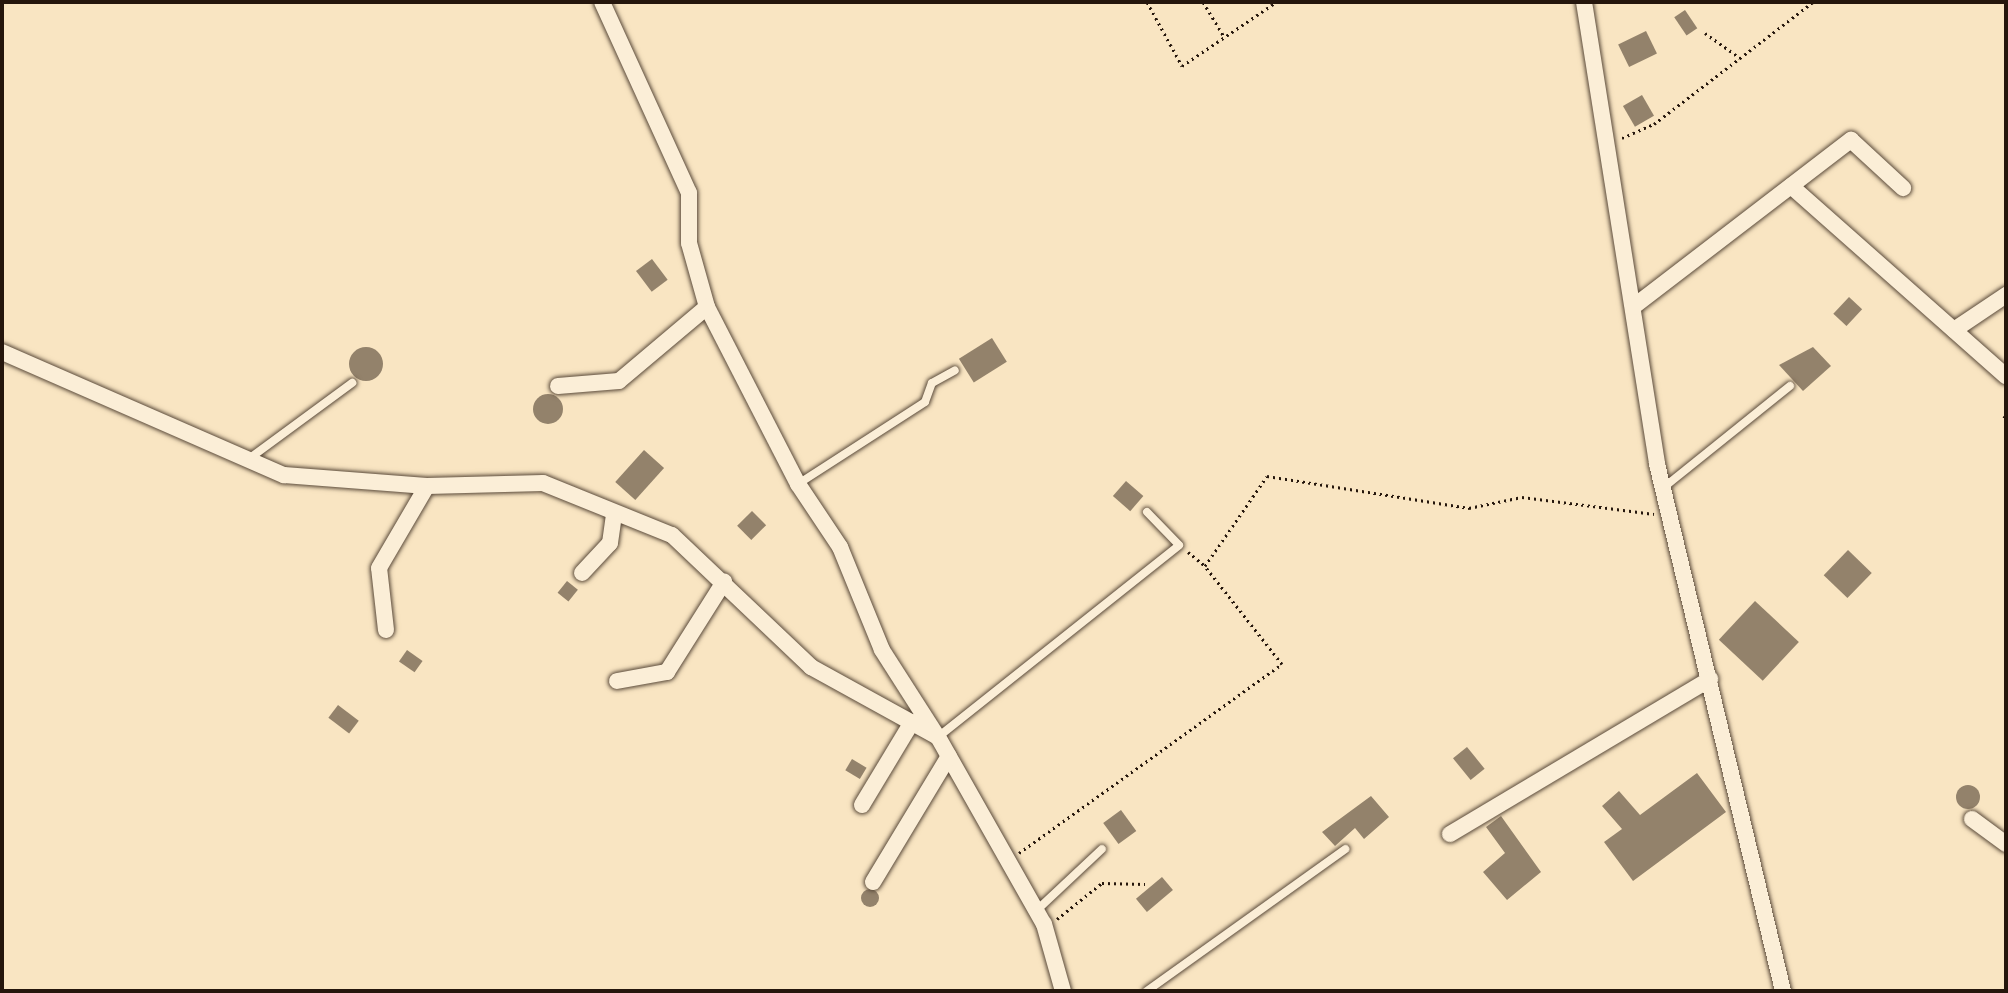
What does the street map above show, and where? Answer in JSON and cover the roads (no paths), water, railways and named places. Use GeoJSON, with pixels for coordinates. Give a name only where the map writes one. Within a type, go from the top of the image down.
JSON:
{"type":"FeatureCollection","features":[{"type":"Feature","properties":{"kind":"street"},"geometry":{"type":"LineString","coordinates":[[602,2],[689,193],[689,243],[707,307],[798,484],[840,547],[882,650],[938,737],[1037,910],[1046,928],[1063,991]]}},
{"type":"Feature","properties":{"kind":"street"},"geometry":{"type":"LineString","coordinates":[[1584,2],[1663,489],[1783,991]]}},
{"type":"Feature","properties":{"kind":"street"},"geometry":{"type":"LineString","coordinates":[[1633,307],[1851,140],[1903,188]]}},
{"type":"Feature","properties":{"kind":"street"},"geometry":{"type":"LineString","coordinates":[[1791,186],[2006,376]]}},
{"type":"Feature","properties":{"kind":"street"},"geometry":{"type":"LineString","coordinates":[[1954,330],[2006,295]]}},
{"type":"Feature","properties":{"kind":"street"},"geometry":{"type":"LineString","coordinates":[[558,386],[619,381],[707,307]]}},
{"type":"Feature","properties":{"kind":"street"},"geometry":{"type":"LineString","coordinates":[[2,352],[243,463],[284,475],[427,486],[543,483],[614,516],[672,535],[811,667],[938,737]]}},
{"type":"Feature","properties":{"kind":"street"},"geometry":{"type":"LineString","coordinates":[[386,630],[379,568],[427,486]]}},
{"type":"Feature","properties":{"kind":"street"},"geometry":{"type":"LineString","coordinates":[[582,573],[610,543],[614,516]]}},
{"type":"Feature","properties":{"kind":"street"},"geometry":{"type":"LineString","coordinates":[[617,681],[667,672],[724,582]]}},
{"type":"Feature","properties":{"kind":"street"},"geometry":{"type":"LineString","coordinates":[[1450,834],[1710,679]]}},
{"type":"Feature","properties":{"kind":"street"},"geometry":{"type":"LineString","coordinates":[[862,805],[912,722]]}},
{"type":"Feature","properties":{"kind":"street"},"geometry":{"type":"LineString","coordinates":[[873,882],[949,756]]}},
{"type":"Feature","properties":{"kind":"street"},"geometry":{"type":"LineString","coordinates":[[1972,819],[2006,844]]}},
{"type":"Feature","properties":{"kind":"lane"},"geometry":{"type":"LineString","coordinates":[[798,484],[925,402],[932,383],[955,370]]}},
{"type":"Feature","properties":{"kind":"lane"},"geometry":{"type":"LineString","coordinates":[[243,463],[352,383]]}},
{"type":"Feature","properties":{"kind":"lane"},"geometry":{"type":"LineString","coordinates":[[1663,489],[1790,386]]}},
{"type":"Feature","properties":{"kind":"lane"},"geometry":{"type":"LineString","coordinates":[[938,737],[1179,545],[1147,512]]}},
{"type":"Feature","properties":{"kind":"lane"},"geometry":{"type":"LineString","coordinates":[[1037,910],[1102,849]]}},
{"type":"Feature","properties":{"kind":"lane"},"geometry":{"type":"LineString","coordinates":[[1147,991],[1345,849]]}}]}
